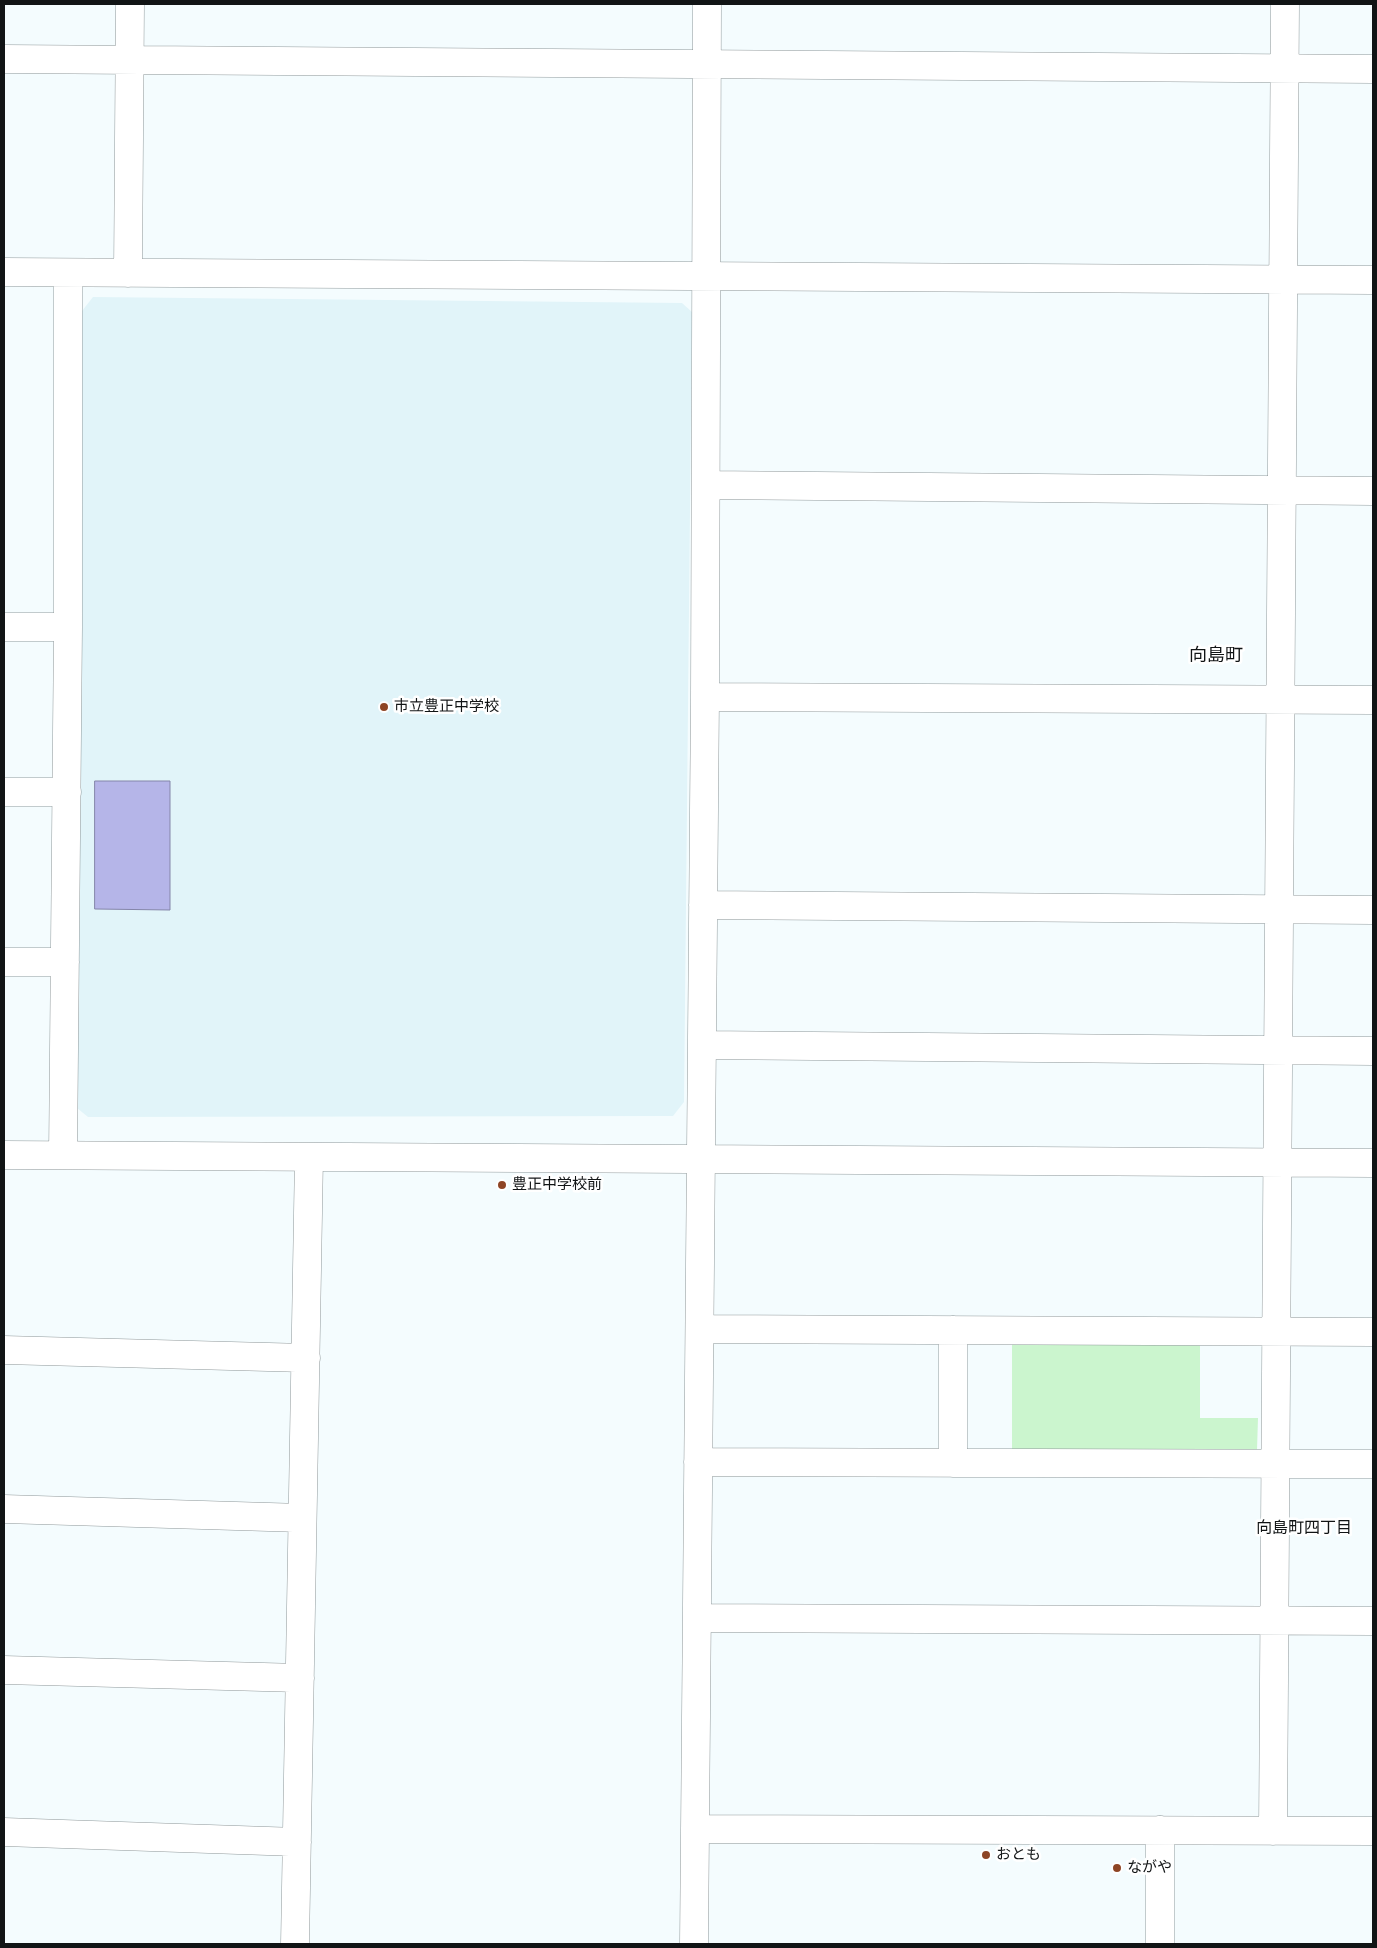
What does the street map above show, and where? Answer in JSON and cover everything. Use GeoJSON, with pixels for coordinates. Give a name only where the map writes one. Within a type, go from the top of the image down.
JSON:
{"type":"FeatureCollection","features":[{"type":"Feature","properties":{"kind":"street"},"geometry":{"type":"LineString","coordinates":[[128,273],[130,4]]}},
{"type":"Feature","properties":{"kind":"street"},"geometry":{"type":"LineString","coordinates":[[694,1944],[705,697],[707,4]]}},
{"type":"Feature","properties":{"kind":"street"},"geometry":{"type":"LineString","coordinates":[[1273,1831],[1284,4]]}},
{"type":"Feature","properties":{"kind":"street"},"geometry":{"type":"LineString","coordinates":[[4,59],[1373,69]]}},
{"type":"Feature","properties":{"kind":"street"},"geometry":{"type":"LineString","coordinates":[[4,272],[1373,280]]}},
{"type":"Feature","properties":{"kind":"street"},"geometry":{"type":"LineString","coordinates":[[63,1155],[68,627],[68,273]]}},
{"type":"Feature","properties":{"kind":"street"},"geometry":{"type":"LineString","coordinates":[[706,486],[1373,491]]}},
{"type":"Feature","properties":{"kind":"street"},"geometry":{"type":"LineString","coordinates":[[4,627],[68,627]]}},
{"type":"Feature","properties":{"kind":"street"},"geometry":{"type":"LineString","coordinates":[[705,697],[1373,700]]}},
{"type":"Feature","properties":{"kind":"street"},"geometry":{"type":"LineString","coordinates":[[4,792],[67,792]]}},
{"type":"Feature","properties":{"kind":"street"},"geometry":{"type":"LineString","coordinates":[[703,905],[1373,910]]}},
{"type":"Feature","properties":{"kind":"street"},"geometry":{"type":"LineString","coordinates":[[4,962],[65,962]]}},
{"type":"Feature","properties":{"kind":"street"},"geometry":{"type":"LineString","coordinates":[[702,1045],[1373,1051]]}},
{"type":"Feature","properties":{"kind":"street"},"geometry":{"type":"LineString","coordinates":[[4,1155],[1373,1163]]}},
{"type":"Feature","properties":{"kind":"street"},"geometry":{"type":"LineString","coordinates":[[295,1944],[309,1157]]}},
{"type":"Feature","properties":{"kind":"street"},"geometry":{"type":"LineString","coordinates":[[700,1329],[1276,1330],[1373,1332]]}},
{"type":"Feature","properties":{"kind":"street"},"geometry":{"type":"LineString","coordinates":[[953,1330],[953,1463]]}},
{"type":"Feature","properties":{"kind":"street"},"geometry":{"type":"LineString","coordinates":[[4,1350],[306,1358]]}},
{"type":"Feature","properties":{"kind":"street"},"geometry":{"type":"LineString","coordinates":[[698,1462],[1373,1464]]}},
{"type":"Feature","properties":{"kind":"street"},"geometry":{"type":"LineString","coordinates":[[4,1509],[302,1518]]}},
{"type":"Feature","properties":{"kind":"street"},"geometry":{"type":"LineString","coordinates":[[697,1618],[1373,1621]]}},
{"type":"Feature","properties":{"kind":"street"},"geometry":{"type":"LineString","coordinates":[[4,1670],[300,1678]]}},
{"type":"Feature","properties":{"kind":"street"},"geometry":{"type":"LineString","coordinates":[[695,1829],[1373,1831]]}},
{"type":"Feature","properties":{"kind":"street"},"geometry":{"type":"LineString","coordinates":[[1160,1830],[1160,1944]]}},
{"type":"Feature","properties":{"kind":"street"},"geometry":{"type":"LineString","coordinates":[[4,1832],[297,1842]]}},
{"type":"Feature","properties":{"kind":"shaded area","name":"市立豊正中学校"},"geometry":{"type":"Polygon","coordinates":[[[93,297],[682,303],[692,312],[684,1102],[673,1116],[88,1117],[77,1108],[82,311],[93,297]]]}},
{"type":"Feature","properties":{"kind":"green space"},"geometry":{"type":"Polygon","coordinates":[[[1012,1341],[1200,1342],[1200,1418],[1258,1418],[1257,1450],[1251,1457],[1012,1456],[1012,1341]]]}},
{"type":"Feature","properties":{"kind":"water"},"geometry":{"type":"Polygon","coordinates":[[[95,781],[170,781],[170,910],[95,909],[95,781]]]}},
{"type":"Feature","properties":{"kind":"place","name":"市立豊正中学校"},"geometry":{"type":"Point","coordinates":[384,707]}},
{"type":"Feature","properties":{"kind":"place","name":"豊正中学校前"},"geometry":{"type":"Point","coordinates":[502,1185]}},
{"type":"Feature","properties":{"kind":"place","name":"おとも"},"geometry":{"type":"Point","coordinates":[986,1855]}},
{"type":"Feature","properties":{"kind":"place","name":"ながや"},"geometry":{"type":"Point","coordinates":[1117,1868]}},
{"type":"Feature","properties":{"kind":"district","name":"向島町"},"geometry":{"type":"Point","coordinates":[1216,656]}},
{"type":"Feature","properties":{"kind":"district","name":"向島町四丁目"},"geometry":{"type":"Point","coordinates":[1304,1529]}}]}
